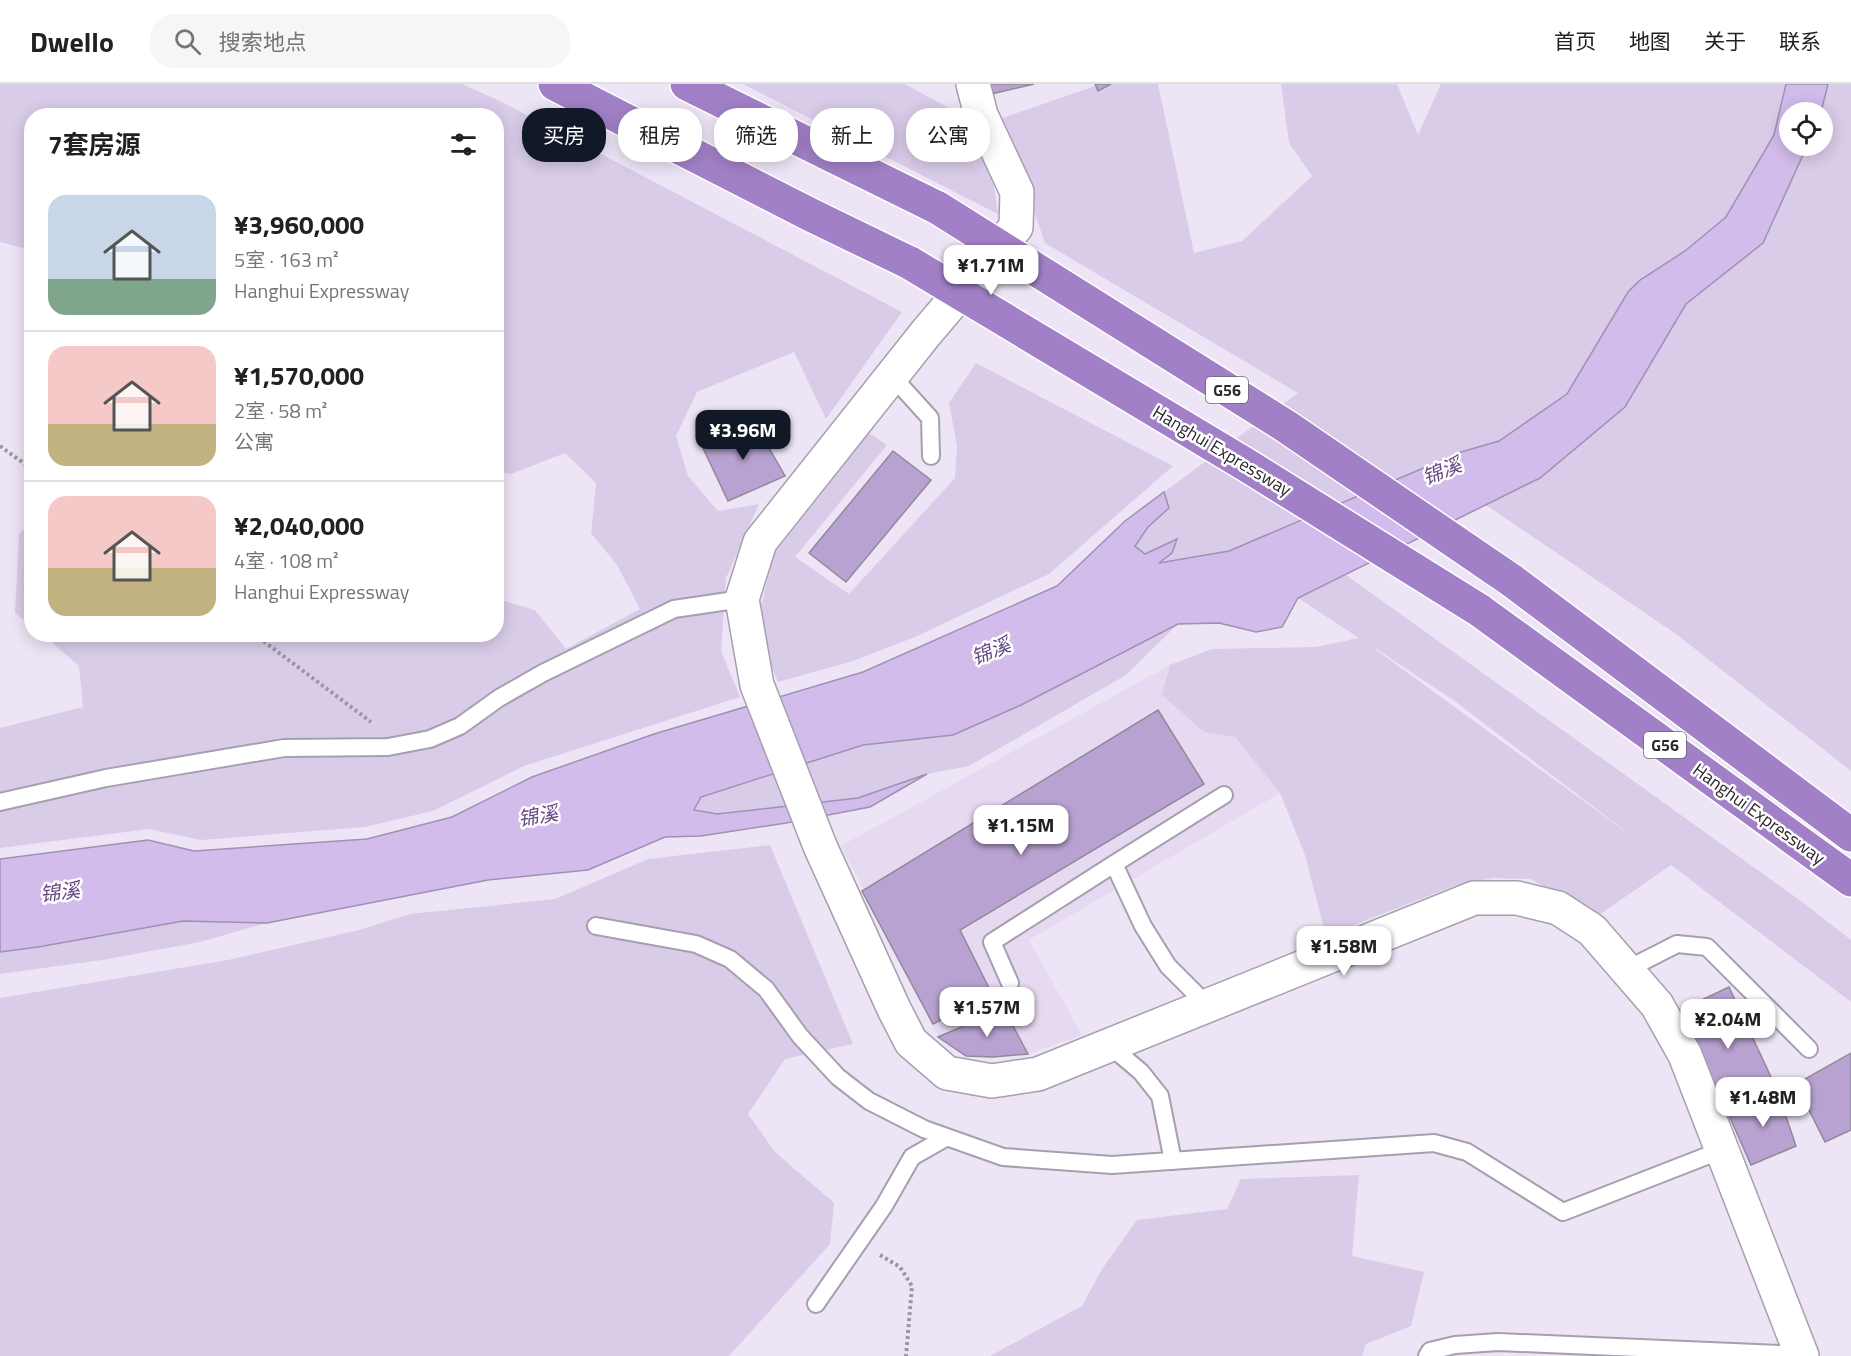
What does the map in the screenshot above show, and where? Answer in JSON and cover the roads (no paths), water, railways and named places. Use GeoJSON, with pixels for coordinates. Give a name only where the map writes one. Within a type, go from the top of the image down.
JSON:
{"type":"FeatureCollection","features":[{"type":"Feature","properties":{"kind":"highway","name":"Hanghui Expressway"},"geometry":{"type":"LineString","coordinates":[[555,84],[910,263],[1248,466],[1479,610],[1851,880]]}},
{"type":"Feature","properties":{"kind":"highway","name":"Hanghui Expressway"},"geometry":{"type":"LineString","coordinates":[[687,84],[938,208],[1287,427],[1511,580],[1851,835]]}},
{"type":"Feature","properties":{"kind":"street"},"geometry":{"type":"LineString","coordinates":[[973,84],[981,115],[1017,192],[1016,227],[892,376],[760,542],[742,599],[757,685],[820,846],[911,1042],[947,1073],[992,1081],[1038,1074],[1474,897],[1517,898],[1558,908],[1592,930],[1657,1005],[1685,1055],[1802,1356]]}},
{"type":"Feature","properties":{"kind":"lane"},"geometry":{"type":"LineString","coordinates":[[892,376],[930,418],[931,456]]}},
{"type":"Feature","properties":{"kind":"lane"},"geometry":{"type":"LineString","coordinates":[[0,802],[106,778],[284,748],[388,747],[430,739],[460,726],[499,698],[543,673],[674,609],[742,599]]}},
{"type":"Feature","properties":{"kind":"lane"},"geometry":{"type":"LineString","coordinates":[[1010,983],[992,942],[1224,795]]}},
{"type":"Feature","properties":{"kind":"lane"},"geometry":{"type":"LineString","coordinates":[[1114,864],[1143,926],[1168,966],[1207,1005]]}},
{"type":"Feature","properties":{"kind":"lane"},"geometry":{"type":"LineString","coordinates":[[596,926],[696,944],[730,959],[766,989],[800,1036],[838,1077],[869,1101],[924,1129],[1003,1157],[1112,1165],[1434,1143],[1467,1152],[1563,1212],[1722,1150]]}},
{"type":"Feature","properties":{"kind":"lane"},"geometry":{"type":"LineString","coordinates":[[1626,970],[1677,944],[1707,947],[1809,1049]]}},
{"type":"Feature","properties":{"kind":"lane"},"geometry":{"type":"LineString","coordinates":[[1109,1045],[1141,1072],[1160,1096],[1173,1161]]}},
{"type":"Feature","properties":{"kind":"lane"},"geometry":{"type":"LineString","coordinates":[[816,1305],[884,1206],[912,1157],[947,1137]]}},
{"type":"Feature","properties":{"kind":"lane"},"geometry":{"type":"LineString","coordinates":[[1427,1356],[1430,1350],[1455,1345],[1498,1342],[1802,1356]]}},
{"type":"Feature","properties":{"kind":"water"},"geometry":{"type":"Polygon","coordinates":[[[1786,84],[1828,84],[1824,102],[1782,102],[1786,84]]]}},
{"type":"Feature","properties":{"kind":"water","name":"锦溪"},"geometry":{"type":"Polygon","coordinates":[[[1779,114],[1779,156],[1802,156],[1763,243],[1686,304],[1625,407],[1540,478],[1298,598],[1282,627],[1256,632],[1219,623],[1178,624],[1021,705],[953,735],[863,745],[701,797],[694,810],[717,814],[858,798],[927,774],[870,807],[701,836],[665,837],[588,870],[488,880],[267,923],[183,921],[0,952],[0,859],[148,840],[194,851],[367,839],[452,817],[532,777],[654,734],[863,672],[1057,586],[1125,521],[1164,492],[1169,508],[1148,527],[1135,546],[1145,554],[1177,539],[1172,553],[1159,563],[1229,551],[1461,452],[1499,441],[1567,394],[1628,292],[1640,280],[1685,251],[1726,217],[1774,135],[1779,114]]]}}]}
